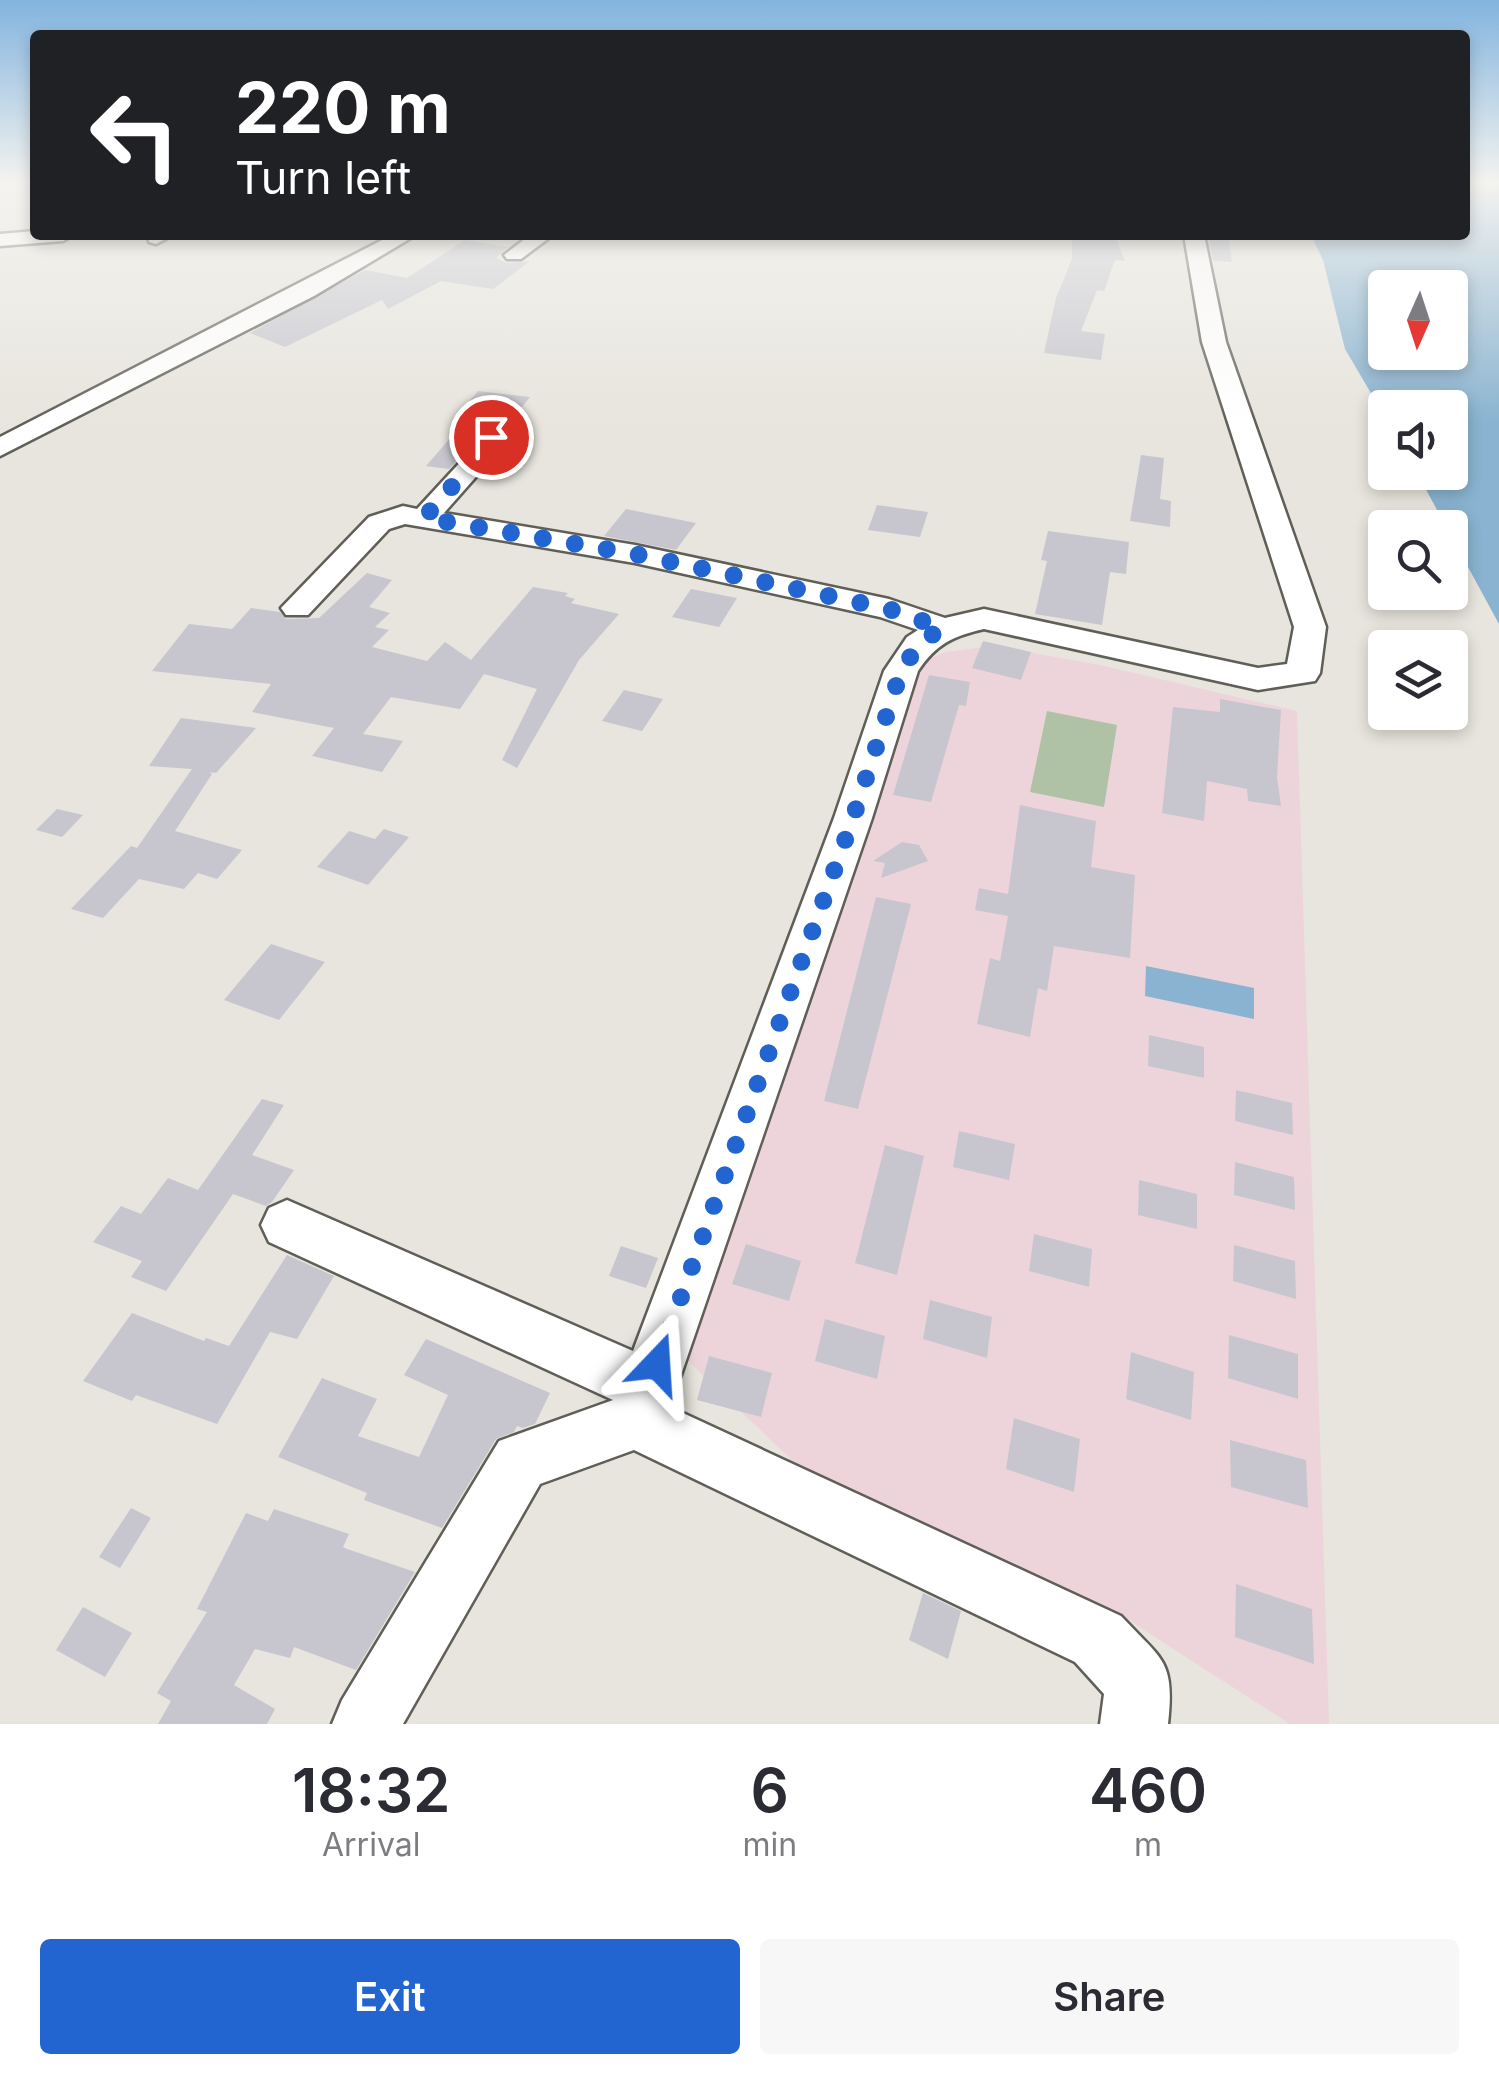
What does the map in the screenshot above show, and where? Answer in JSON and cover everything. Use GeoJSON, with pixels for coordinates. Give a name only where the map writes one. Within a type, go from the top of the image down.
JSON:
{"type":"FeatureCollection","features":[{"type":"Feature","properties":{"kind":"street"},"geometry":{"type":"LineString","coordinates":[[0,448],[360,263]]}},
{"type":"Feature","properties":{"kind":"street"},"geometry":{"type":"LineString","coordinates":[[366,1724],[520,1462],[642,1405],[847,836],[901,671],[919,644],[942,628],[984,619],[1258,679],[1303,673],[1310,627],[1214,342],[1199,263]]}},
{"type":"Feature","properties":{"kind":"street"},"geometry":{"type":"LineString","coordinates":[[424,518],[490,444],[482,417]]}},
{"type":"Feature","properties":{"kind":"street"},"geometry":{"type":"LineString","coordinates":[[297,608],[379,523],[402,515],[635,554],[889,609],[942,628]]}},
{"type":"Feature","properties":{"kind":"street"},"geometry":{"type":"LineString","coordinates":[[286,1225],[584,1356],[642,1405],[1098,1639],[1139,1683],[1134,1724]]}},
{"type":"Feature","properties":{"kind":"shaded area"},"geometry":{"type":"Polygon","coordinates":[[[994,646],[1100,665],[1297,711],[1329,1724],[1290,1724],[1113,1610],[796,1464],[666,1340],[901,671],[945,652],[994,646]]]}},
{"type":"Feature","properties":{"kind":"green space"},"geometry":{"type":"Polygon","coordinates":[[[1047,711],[1117,725],[1104,807],[1030,792],[1047,711]]]}},
{"type":"Feature","properties":{"kind":"water"},"geometry":{"type":"Polygon","coordinates":[[[1324,263],[1499,263],[1499,624],[1468,567],[1468,510],[1437,510],[1426,490],[1468,490],[1468,390],[1369,390],[1345,349],[1324,263]]]}},
{"type":"Feature","properties":{"kind":"water"},"geometry":{"type":"Polygon","coordinates":[[[1146,966],[1254,988],[1254,1019],[1145,996],[1146,966]]]}},
{"type":"Feature","properties":{"kind":"building"},"geometry":{"type":"Polygon","coordinates":[[[429,263],[527,263],[493,289],[441,281],[388,309],[382,300],[285,347],[250,333],[365,270],[407,278],[429,263]]]}},
{"type":"Feature","properties":{"kind":"building"},"geometry":{"type":"Polygon","coordinates":[[[1070,263],[1114,263],[1104,291],[1097,290],[1081,331],[1105,334],[1101,360],[1044,353],[1056,298],[1070,263]]]}},
{"type":"Feature","properties":{"kind":"building"},"geometry":{"type":"Polygon","coordinates":[[[478,391],[530,397],[514,417],[507,416],[500,424],[496,414],[483,406],[462,410],[478,391]]]}},
{"type":"Feature","properties":{"kind":"building"},"geometry":{"type":"Polygon","coordinates":[[[465,421],[473,443],[449,469],[426,466],[465,421]]]}},
{"type":"Feature","properties":{"kind":"building"},"geometry":{"type":"Polygon","coordinates":[[[1141,455],[1164,458],[1160,499],[1171,501],[1170,527],[1130,521],[1141,455]]]}},
{"type":"Feature","properties":{"kind":"building"},"geometry":{"type":"Polygon","coordinates":[[[877,505],[928,512],[920,537],[868,530],[877,505]]]}},
{"type":"Feature","properties":{"kind":"building"},"geometry":{"type":"Polygon","coordinates":[[[626,509],[696,523],[676,550],[604,536],[626,509]]]}},
{"type":"Feature","properties":{"kind":"building"},"geometry":{"type":"Polygon","coordinates":[[[1048,531],[1129,542],[1126,574],[1110,572],[1102,625],[1035,614],[1047,561],[1041,560],[1048,531]]]}},
{"type":"Feature","properties":{"kind":"building"},"geometry":{"type":"Polygon","coordinates":[[[367,573],[392,580],[369,607],[390,613],[375,627],[389,630],[372,647],[427,661],[445,642],[471,660],[533,587],[568,593],[565,596],[575,599],[571,603],[619,614],[579,660],[517,768],[502,760],[537,689],[484,674],[460,709],[391,697],[363,734],[403,741],[382,772],[312,756],[334,728],[252,712],[271,684],[152,671],[189,624],[232,629],[251,608],[280,612],[286,619],[319,618],[367,573]]]}},
{"type":"Feature","properties":{"kind":"building"},"geometry":{"type":"Polygon","coordinates":[[[691,589],[737,598],[719,627],[672,617],[691,589]]]}},
{"type":"Feature","properties":{"kind":"building"},"geometry":{"type":"Polygon","coordinates":[[[983,641],[1031,652],[1021,680],[972,668],[983,641]]]}},
{"type":"Feature","properties":{"kind":"building"},"geometry":{"type":"Polygon","coordinates":[[[929,675],[970,682],[966,706],[959,705],[931,802],[893,795],[929,675]]]}},
{"type":"Feature","properties":{"kind":"building"},"geometry":{"type":"Polygon","coordinates":[[[624,690],[663,699],[642,731],[602,721],[624,690]]]}},
{"type":"Feature","properties":{"kind":"building"},"geometry":{"type":"Polygon","coordinates":[[[1220,699],[1281,710],[1277,777],[1281,806],[1248,801],[1247,789],[1207,781],[1204,821],[1162,813],[1173,707],[1220,712],[1220,699]]]}},
{"type":"Feature","properties":{"kind":"building"},"geometry":{"type":"Polygon","coordinates":[[[181,718],[256,728],[216,773],[209,772],[212,774],[175,831],[242,850],[217,879],[198,873],[184,889],[139,879],[103,918],[71,909],[131,846],[137,848],[192,769],[149,766],[181,718]]]}},
{"type":"Feature","properties":{"kind":"building"},"geometry":{"type":"Polygon","coordinates":[[[1020,805],[1096,821],[1091,867],[1135,875],[1130,958],[1054,946],[1047,991],[1038,988],[1030,1037],[977,1024],[990,958],[1000,961],[1008,916],[975,910],[979,888],[1008,894],[1020,805]]]}},
{"type":"Feature","properties":{"kind":"building"},"geometry":{"type":"Polygon","coordinates":[[[57,809],[83,815],[62,837],[36,830],[57,809]]]}},
{"type":"Feature","properties":{"kind":"building"},"geometry":{"type":"Polygon","coordinates":[[[384,829],[409,837],[368,885],[317,867],[349,831],[375,839],[384,829]]]}},
{"type":"Feature","properties":{"kind":"building"},"geometry":{"type":"Polygon","coordinates":[[[902,842],[919,845],[928,861],[881,878],[885,863],[873,861],[902,842]]]}},
{"type":"Feature","properties":{"kind":"building"},"geometry":{"type":"Polygon","coordinates":[[[876,897],[911,904],[858,1109],[824,1101],[876,897]]]}},
{"type":"Feature","properties":{"kind":"building"},"geometry":{"type":"Polygon","coordinates":[[[271,944],[325,962],[279,1020],[224,1000],[271,944]]]}},
{"type":"Feature","properties":{"kind":"building"},"geometry":{"type":"Polygon","coordinates":[[[1149,1035],[1204,1047],[1204,1078],[1148,1066],[1149,1035]]]}},
{"type":"Feature","properties":{"kind":"building"},"geometry":{"type":"Polygon","coordinates":[[[1236,1090],[1292,1103],[1293,1135],[1235,1121],[1236,1090]]]}},
{"type":"Feature","properties":{"kind":"building"},"geometry":{"type":"Polygon","coordinates":[[[262,1099],[284,1105],[252,1155],[294,1170],[272,1202],[266,1206],[233,1194],[166,1291],[131,1277],[142,1261],[93,1242],[121,1206],[141,1214],[168,1178],[198,1190],[262,1099]]]}},
{"type":"Feature","properties":{"kind":"building"},"geometry":{"type":"Polygon","coordinates":[[[959,1131],[1015,1144],[1009,1180],[953,1167],[959,1131]]]}},
{"type":"Feature","properties":{"kind":"building"},"geometry":{"type":"Polygon","coordinates":[[[885,1145],[924,1156],[897,1275],[855,1263],[885,1145]]]}},
{"type":"Feature","properties":{"kind":"building"},"geometry":{"type":"Polygon","coordinates":[[[1235,1162],[1294,1177],[1295,1210],[1234,1195],[1235,1162]]]}},
{"type":"Feature","properties":{"kind":"building"},"geometry":{"type":"Polygon","coordinates":[[[1139,1180],[1197,1194],[1197,1229],[1138,1215],[1139,1180]]]}},
{"type":"Feature","properties":{"kind":"building"},"geometry":{"type":"Polygon","coordinates":[[[1034,1234],[1092,1249],[1089,1287],[1029,1271],[1034,1234]]]}},
{"type":"Feature","properties":{"kind":"building"},"geometry":{"type":"Polygon","coordinates":[[[746,1244],[801,1261],[789,1301],[732,1284],[746,1244]]]}},
{"type":"Feature","properties":{"kind":"building"},"geometry":{"type":"Polygon","coordinates":[[[1234,1245],[1295,1261],[1296,1299],[1233,1281],[1234,1245]]]}},
{"type":"Feature","properties":{"kind":"building"},"geometry":{"type":"Polygon","coordinates":[[[621,1246],[658,1258],[646,1288],[609,1276],[621,1246]]]}},
{"type":"Feature","properties":{"kind":"building"},"geometry":{"type":"Polygon","coordinates":[[[287,1255],[334,1276],[297,1339],[270,1332],[217,1424],[136,1395],[132,1401],[83,1381],[132,1313],[204,1341],[206,1338],[229,1346],[287,1255]]]}},
{"type":"Feature","properties":{"kind":"building"},"geometry":{"type":"Polygon","coordinates":[[[930,1300],[992,1317],[987,1358],[923,1339],[930,1300]]]}},
{"type":"Feature","properties":{"kind":"building"},"geometry":{"type":"Polygon","coordinates":[[[825,1319],[885,1336],[877,1379],[815,1361],[825,1319]]]}},
{"type":"Feature","properties":{"kind":"building"},"geometry":{"type":"Polygon","coordinates":[[[1229,1335],[1298,1354],[1298,1399],[1228,1378],[1229,1335]]]}},
{"type":"Feature","properties":{"kind":"building"},"geometry":{"type":"Polygon","coordinates":[[[426,1339],[550,1393],[535,1424],[517,1426],[514,1432],[496,1439],[442,1528],[364,1500],[367,1493],[278,1457],[322,1378],[377,1399],[358,1436],[419,1457],[448,1395],[404,1375],[426,1339]]]}},
{"type":"Feature","properties":{"kind":"building"},"geometry":{"type":"Polygon","coordinates":[[[1131,1352],[1194,1372],[1191,1420],[1126,1399],[1131,1352]]]}},
{"type":"Feature","properties":{"kind":"building"},"geometry":{"type":"Polygon","coordinates":[[[709,1356],[772,1373],[761,1417],[697,1400],[709,1356]]]}},
{"type":"Feature","properties":{"kind":"building"},"geometry":{"type":"Polygon","coordinates":[[[1014,1418],[1080,1439],[1074,1492],[1006,1469],[1014,1418]]]}},
{"type":"Feature","properties":{"kind":"building"},"geometry":{"type":"Polygon","coordinates":[[[1230,1440],[1306,1460],[1308,1508],[1231,1487],[1230,1440]]]}},
{"type":"Feature","properties":{"kind":"building"},"geometry":{"type":"Polygon","coordinates":[[[131,1508],[151,1518],[120,1568],[99,1557],[131,1508]]]}},
{"type":"Feature","properties":{"kind":"building"},"geometry":{"type":"Polygon","coordinates":[[[274,1509],[349,1534],[343,1547],[415,1572],[356,1670],[294,1647],[290,1658],[255,1649],[234,1685],[275,1709],[267,1724],[158,1724],[171,1701],[157,1693],[207,1612],[197,1609],[246,1513],[268,1521],[274,1509]]]}},
{"type":"Feature","properties":{"kind":"building"},"geometry":{"type":"Polygon","coordinates":[[[1236,1584],[1312,1609],[1314,1664],[1235,1637],[1236,1584]]]}},
{"type":"Feature","properties":{"kind":"building"},"geometry":{"type":"Polygon","coordinates":[[[923,1593],[961,1611],[948,1659],[909,1640],[923,1593]]]}},
{"type":"Feature","properties":{"kind":"building"},"geometry":{"type":"Polygon","coordinates":[[[83,1607],[132,1633],[105,1677],[56,1650],[83,1607]]]}},
{"type":"Feature","properties":{"kind":"route"},"geometry":{"type":"LineString","coordinates":[[491,437],[490,444],[424,518],[635,554],[889,609],[942,628],[919,644],[901,671],[853,818],[657,1364]]}}]}
